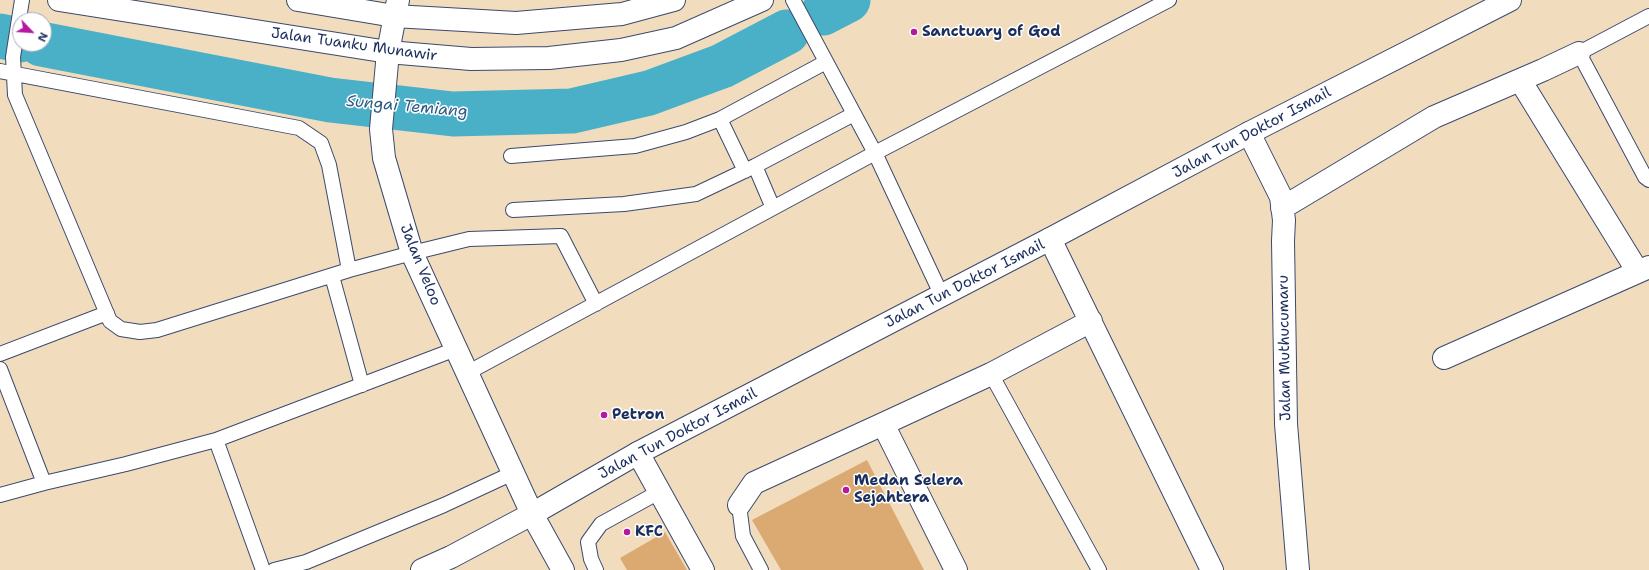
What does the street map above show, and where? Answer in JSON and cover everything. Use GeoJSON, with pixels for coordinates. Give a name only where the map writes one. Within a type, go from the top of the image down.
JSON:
{"type":"FeatureCollection","features":[{"type":"Feature","properties":{"kind":"main road","name":"Jalan Tuanku Munawir"},"geometry":{"type":"LineString","coordinates":[[59,0],[388,52],[471,59],[542,58],[621,50],[676,38],[762,0]]}},
{"type":"Feature","properties":{"kind":"main road"},"geometry":{"type":"LineString","coordinates":[[298,0],[396,8],[516,23],[622,14],[674,0]]}},
{"type":"Feature","properties":{"kind":"main road","name":"Jalan Tun Doktor Ismail"},"geometry":{"type":"LineString","coordinates":[[422,570],[451,557],[532,514],[638,453],[942,296],[1249,133],[1510,0]]}},
{"type":"Feature","properties":{"kind":"main road","name":"Jalan Veloo"},"geometry":{"type":"LineString","coordinates":[[396,8],[388,52],[381,129],[384,158],[412,253],[532,514],[564,570]]}},
{"type":"Feature","properties":{"kind":"main road"},"geometry":{"type":"LineString","coordinates":[[1282,208],[1434,117],[1579,53]]}},
{"type":"Feature","properties":{"kind":"main road"},"geometry":{"type":"LineString","coordinates":[[1444,358],[1644,269],[1520,80]]}},
{"type":"Feature","properties":{"kind":"main road","name":"Jalan Muthucumaru"},"geometry":{"type":"LineString","coordinates":[[1249,133],[1281,197],[1284,220],[1283,241],[1286,424],[1298,570]]}},
{"type":"Feature","properties":{"kind":"main road"},"geometry":{"type":"LineString","coordinates":[[1050,239],[1212,570]]}},
{"type":"Feature","properties":{"kind":"main road"},"geometry":{"type":"LineString","coordinates":[[739,505],[754,483],[991,374],[1091,321]]}},
{"type":"Feature","properties":{"kind":"main road"},"geometry":{"type":"LineString","coordinates":[[884,424],[956,570]]}},
{"type":"Feature","properties":{"kind":"main road"},"geometry":{"type":"LineString","coordinates":[[638,453],[702,570]]}},
{"type":"Feature","properties":{"kind":"lane"},"geometry":{"type":"LineString","coordinates":[[22,0],[13,57],[7,72],[15,95],[110,321],[121,329],[140,332],[157,330],[348,270],[469,239],[561,236],[596,304]]}},
{"type":"Feature","properties":{"kind":"lane"},"geometry":{"type":"LineString","coordinates":[[793,0],[875,153],[942,296]]}},
{"type":"Feature","properties":{"kind":"lane"},"geometry":{"type":"LineString","coordinates":[[467,373],[875,153],[1169,0]]}},
{"type":"Feature","properties":{"kind":"lane"},"geometry":{"type":"LineString","coordinates":[[1649,16],[1579,53],[1645,177],[1649,180]]}},
{"type":"Feature","properties":{"kind":"lane"},"geometry":{"type":"LineString","coordinates":[[511,156],[636,146],[686,132],[720,119],[826,62]]}},
{"type":"Feature","properties":{"kind":"lane"},"geometry":{"type":"LineString","coordinates":[[7,72],[300,128],[321,143],[329,166],[348,270]]}},
{"type":"Feature","properties":{"kind":"lane"},"geometry":{"type":"LineString","coordinates":[[513,210],[624,204],[696,194],[750,169],[854,114]]}},
{"type":"Feature","properties":{"kind":"lane"},"geometry":{"type":"LineString","coordinates":[[720,119],[773,208]]}},
{"type":"Feature","properties":{"kind":"lane"},"geometry":{"type":"LineString","coordinates":[[332,276],[362,385]]}},
{"type":"Feature","properties":{"kind":"lane"},"geometry":{"type":"LineString","coordinates":[[0,354],[107,313]]}},
{"type":"Feature","properties":{"kind":"lane"},"geometry":{"type":"LineString","coordinates":[[0,496],[44,483],[126,464],[216,440],[456,349]]}},
{"type":"Feature","properties":{"kind":"lane"},"geometry":{"type":"LineString","coordinates":[[0,368],[44,483]]}},
{"type":"Feature","properties":{"kind":"lane"},"geometry":{"type":"LineString","coordinates":[[991,374],[1099,570]]}},
{"type":"Feature","properties":{"kind":"lane"},"geometry":{"type":"LineString","coordinates":[[216,440],[263,570]]}},
{"type":"Feature","properties":{"kind":"lane"},"geometry":{"type":"LineString","coordinates":[[274,570],[308,566],[513,473]]}},
{"type":"Feature","properties":{"kind":"lane"},"geometry":{"type":"LineString","coordinates":[[596,570],[591,559],[588,542],[601,524],[659,492]]}},
{"type":"Feature","properties":{"kind":"lane"},"geometry":{"type":"LineString","coordinates":[[739,505],[743,536],[761,570]]}},
{"type":"Feature","properties":{"kind":"building","name":"Medan Selera Sejahtera"},"geometry":{"type":"Polygon","coordinates":[[[867,460],[924,570],[781,570],[752,520],[867,460]]]}},
{"type":"Feature","properties":{"kind":"building"},"geometry":{"type":"Polygon","coordinates":[[[665,532],[687,570],[627,570],[620,558],[665,532]]]}},
{"type":"Feature","properties":{"kind":"waterway","name":"Sungai Temiang"},"geometry":{"type":"LineString","coordinates":[[823,13],[848,0]]}},
{"type":"Feature","properties":{"kind":"waterway","name":"Sungai Temiang"},"geometry":{"type":"LineString","coordinates":[[52,46],[330,100],[453,114],[572,111],[649,93],[722,66],[787,32]]}},
{"type":"Feature","properties":{"kind":"waterway","name":"Sungai Temiang"},"geometry":{"type":"LineString","coordinates":[[0,36],[12,38]]}},
{"type":"Feature","properties":{"kind":"place","name":"Sanctuary of God"},"geometry":{"type":"Point","coordinates":[914,32]}},
{"type":"Feature","properties":{"kind":"place","name":"Petron"},"geometry":{"type":"Point","coordinates":[604,415]}},
{"type":"Feature","properties":{"kind":"place","name":"Medan Selera Sejahtera"},"geometry":{"type":"Point","coordinates":[846,490]}},
{"type":"Feature","properties":{"kind":"place","name":"KFC"},"geometry":{"type":"Point","coordinates":[627,532]}}]}
